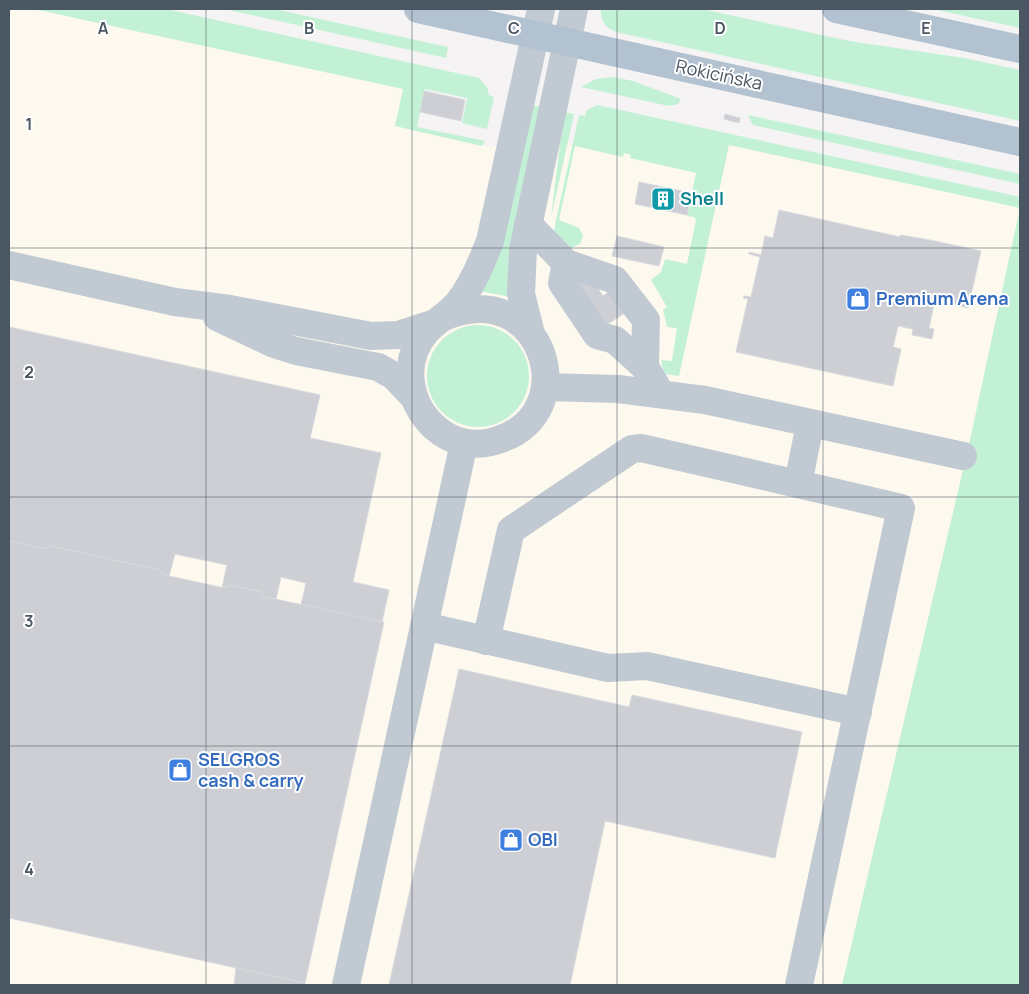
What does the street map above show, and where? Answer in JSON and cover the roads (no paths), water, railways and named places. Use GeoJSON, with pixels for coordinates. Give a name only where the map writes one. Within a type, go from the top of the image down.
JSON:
{"type":"FeatureCollection","features":[{"type":"Feature","properties":{"kind":"main road","name":"Rokicińska"},"geometry":{"type":"LineString","coordinates":[[418,9],[1020,142]]}},
{"type":"Feature","properties":{"kind":"main road"},"geometry":{"type":"LineString","coordinates":[[836,9],[1020,49]]}},
{"type":"Feature","properties":{"kind":"street"},"geometry":{"type":"LineString","coordinates":[[541,9],[490,241],[468,288],[458,303],[425,333],[413,356],[410,383],[419,409],[438,431],[464,443],[493,442],[519,430],[537,409],[545,387],[546,375],[543,358],[531,334],[521,294],[523,250],[574,9]]}},
{"type":"Feature","properties":{"kind":"street"},"geometry":{"type":"LineString","coordinates":[[528,224],[566,263],[615,280],[646,320],[645,367]]}},
{"type":"Feature","properties":{"kind":"street"},"geometry":{"type":"LineString","coordinates":[[566,263],[562,283],[597,335],[615,340],[645,367],[660,394]]}},
{"type":"Feature","properties":{"kind":"street"},"geometry":{"type":"LineString","coordinates":[[9,265],[175,302],[230,309],[371,336],[398,335],[459,311],[490,309],[506,314],[520,322],[531,334]]}},
{"type":"Feature","properties":{"kind":"street"},"geometry":{"type":"LineString","coordinates":[[175,302],[224,319],[274,344],[296,351],[378,368],[394,376],[413,396]]}},
{"type":"Feature","properties":{"kind":"street"},"geometry":{"type":"LineString","coordinates":[[545,387],[618,389],[705,400],[963,456]]}},
{"type":"Feature","properties":{"kind":"street"},"geometry":{"type":"LineString","coordinates":[[798,484],[810,424]]}},
{"type":"Feature","properties":{"kind":"street"},"geometry":{"type":"LineString","coordinates":[[346,985],[464,443]]}},
{"type":"Feature","properties":{"kind":"street"},"geometry":{"type":"LineString","coordinates":[[486,640],[511,530],[632,449],[641,448],[901,508],[799,985]]}},
{"type":"Feature","properties":{"kind":"street"},"geometry":{"type":"LineString","coordinates":[[424,626],[608,668],[647,666],[858,712]]}},
{"type":"Feature","properties":{"kind":"place","name":"Shell"},"geometry":{"type":"Point","coordinates":[663,199]}},
{"type":"Feature","properties":{"kind":"place","name":"Premium Arena"},"geometry":{"type":"Point","coordinates":[858,299]}},
{"type":"Feature","properties":{"kind":"place","name":"SELGROS cash & carry"},"geometry":{"type":"Point","coordinates":[180,770]}},
{"type":"Feature","properties":{"kind":"place","name":"OBI"},"geometry":{"type":"Point","coordinates":[511,840]}}]}
